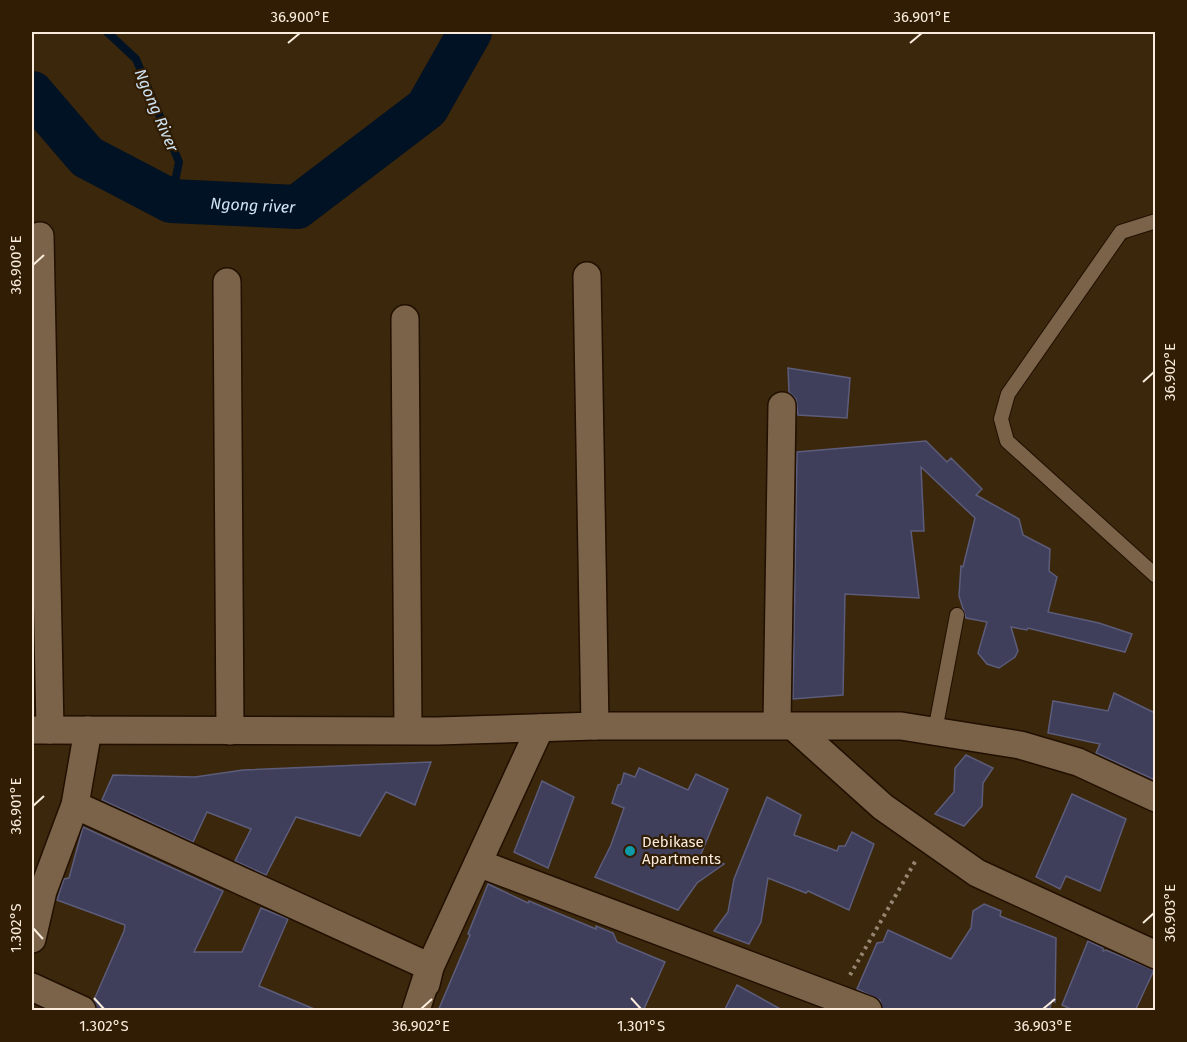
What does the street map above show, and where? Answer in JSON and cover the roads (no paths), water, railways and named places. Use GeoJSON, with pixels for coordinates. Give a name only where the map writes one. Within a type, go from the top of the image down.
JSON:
{"type":"FeatureCollection","features":[{"type":"Feature","properties":{"kind":"street"},"geometry":{"type":"LineString","coordinates":[[40,236],[41,730],[230,731],[595,726],[901,726],[1020,746],[1078,762],[1155,798]]}},
{"type":"Feature","properties":{"kind":"street"},"geometry":{"type":"LineString","coordinates":[[587,276],[595,726]]}},
{"type":"Feature","properties":{"kind":"street"},"geometry":{"type":"LineString","coordinates":[[227,282],[230,731]]}},
{"type":"Feature","properties":{"kind":"street"},"geometry":{"type":"LineString","coordinates":[[405,319],[408,730]]}},
{"type":"Feature","properties":{"kind":"street"},"geometry":{"type":"LineString","coordinates":[[782,406],[786,725],[874,800],[977,873],[1155,955]]}},
{"type":"Feature","properties":{"kind":"street"},"geometry":{"type":"LineString","coordinates":[[416,1011],[430,967],[540,728]]}},
{"type":"Feature","properties":{"kind":"street"},"geometry":{"type":"LineString","coordinates":[[32,939],[43,891],[75,805],[88,730]]}},
{"type":"Feature","properties":{"kind":"street"},"geometry":{"type":"LineString","coordinates":[[75,805],[430,967]]}},
{"type":"Feature","properties":{"kind":"street"},"geometry":{"type":"LineString","coordinates":[[478,863],[837,997],[868,1011]]}},
{"type":"Feature","properties":{"kind":"street"},"geometry":{"type":"LineString","coordinates":[[427,1011],[424,996],[430,967]]}},
{"type":"Feature","properties":{"kind":"street"},"geometry":{"type":"LineString","coordinates":[[32,987],[82,1011]]}},
{"type":"Feature","properties":{"kind":"lane"},"geometry":{"type":"LineString","coordinates":[[1155,221],[1121,232],[1008,394],[1001,419],[1007,441],[1155,576]]}},
{"type":"Feature","properties":{"kind":"lane"},"geometry":{"type":"LineString","coordinates":[[935,732],[957,615]]}},
{"type":"Feature","properties":{"kind":"waterway","name":"Ngong River"},"geometry":{"type":"LineString","coordinates":[[107,32],[136,59],[179,162],[171,201]]}},
{"type":"Feature","properties":{"kind":"waterway","name":"Ngong river"},"geometry":{"type":"LineString","coordinates":[[32,93],[87,157],[171,201],[297,207],[427,108],[470,32]]}},
{"type":"Feature","properties":{"kind":"place","name":"Debikase Apartments"},"geometry":{"type":"Point","coordinates":[630,851]}}]}
